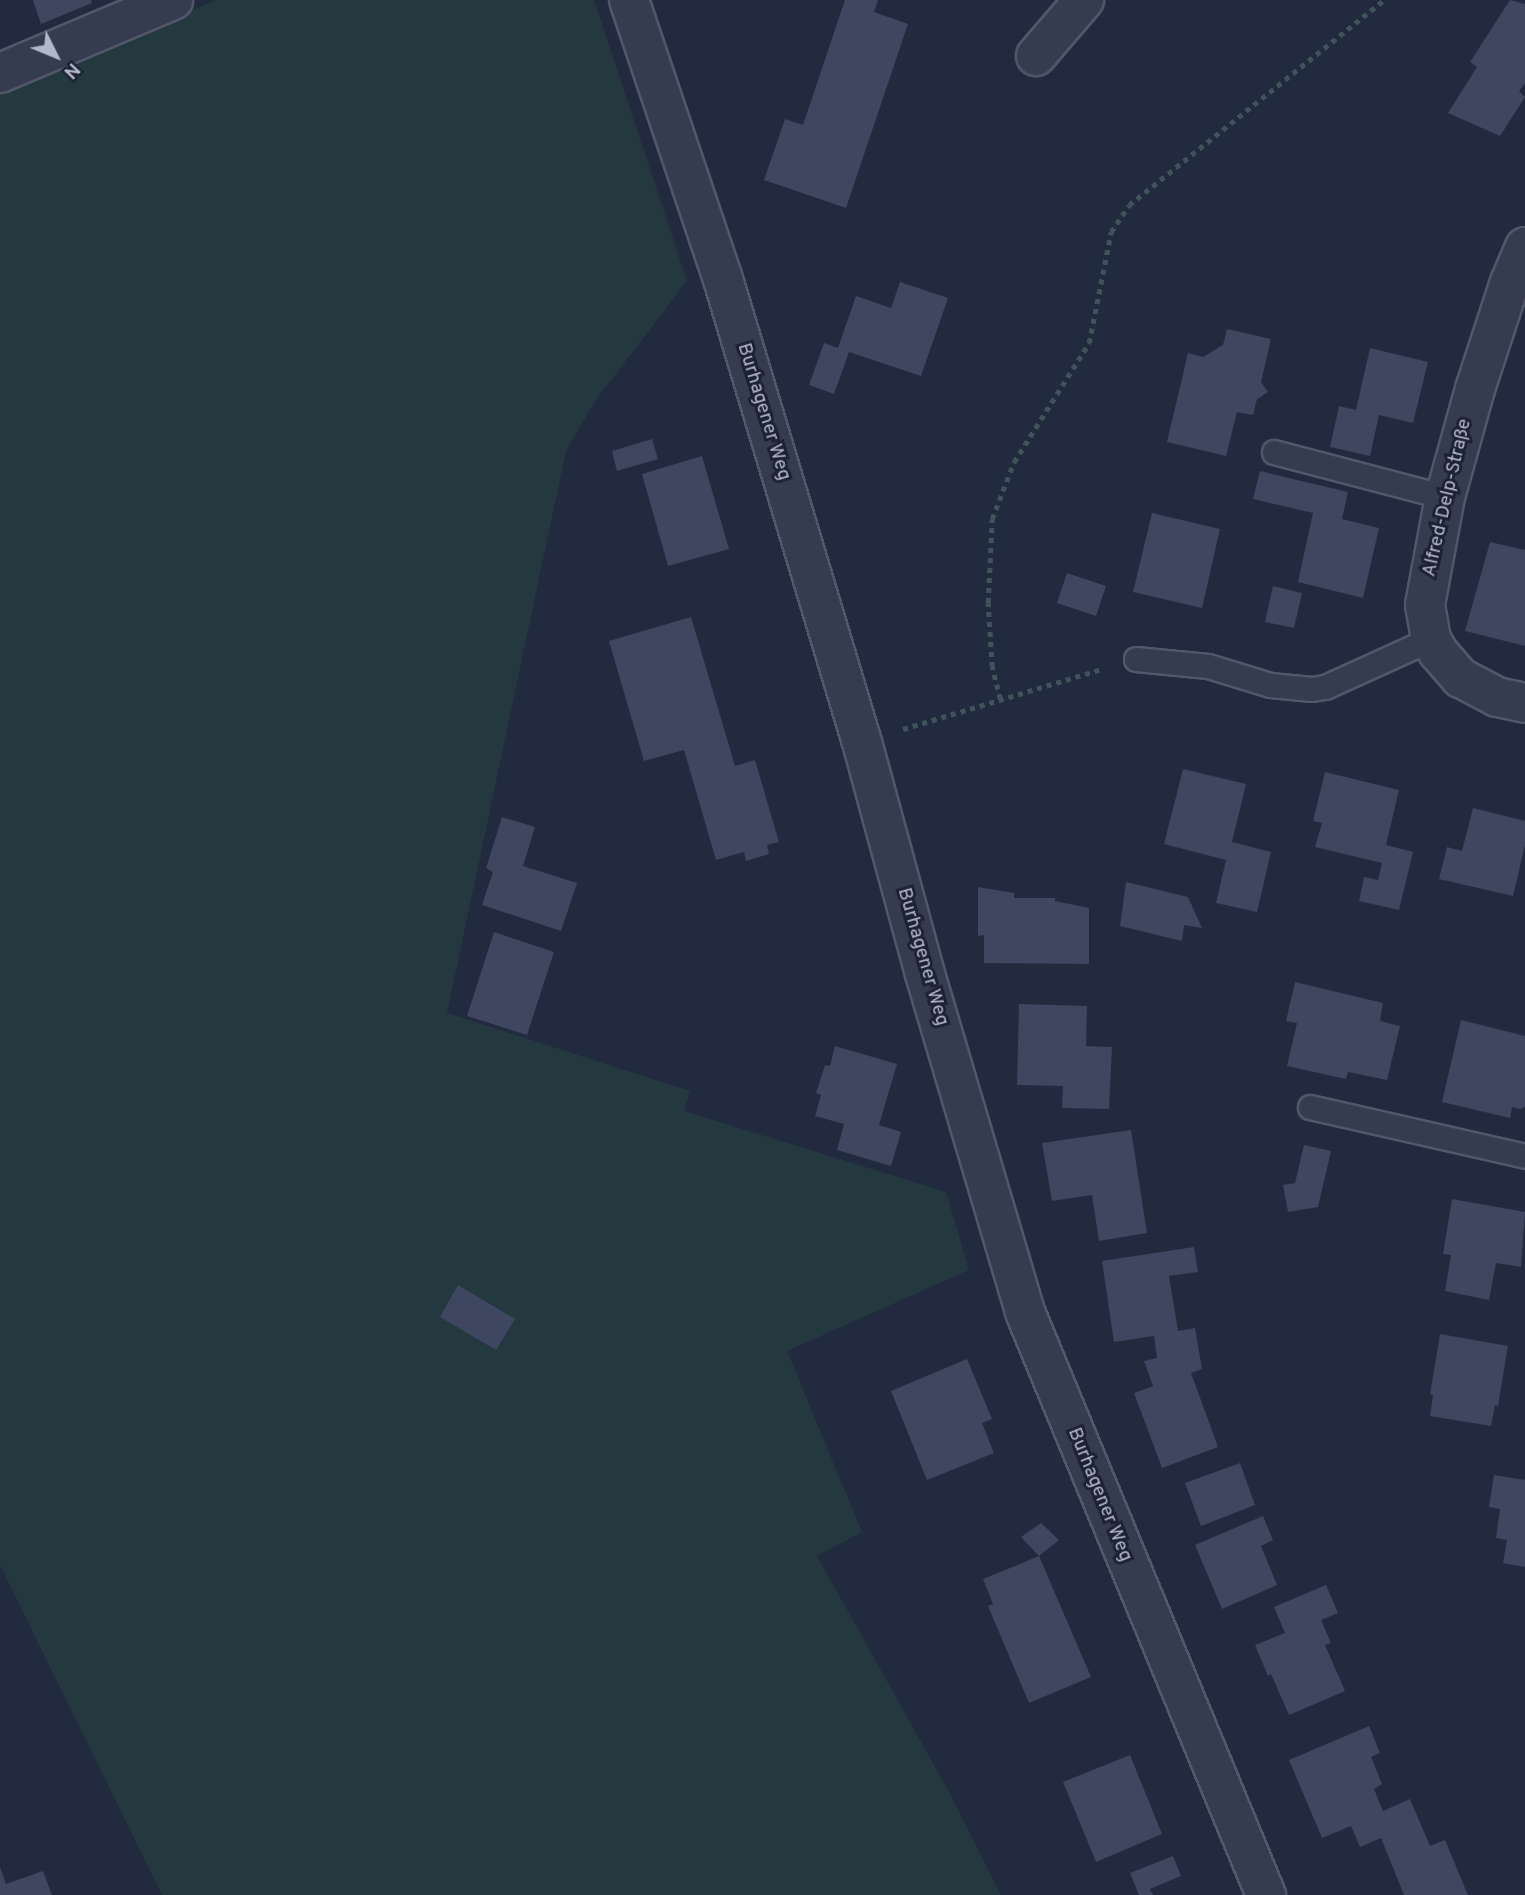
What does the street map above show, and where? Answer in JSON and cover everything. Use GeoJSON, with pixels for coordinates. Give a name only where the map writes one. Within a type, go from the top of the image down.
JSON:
{"type":"FeatureCollection","features":[{"type":"Feature","properties":{"kind":"street"},"geometry":{"type":"LineString","coordinates":[[0,73],[173,0]]}},
{"type":"Feature","properties":{"kind":"street","name":"Burhagener Weg"},"geometry":{"type":"LineString","coordinates":[[629,0],[723,279],[862,742],[925,974],[1025,1312],[1266,1895]]}},
{"type":"Feature","properties":{"kind":"street"},"geometry":{"type":"LineString","coordinates":[[1036,56],[1084,0]]}},
{"type":"Feature","properties":{"kind":"street","name":"Alfred-Delp-Straße"},"geometry":{"type":"LineString","coordinates":[[1525,247],[1489,343],[1445,497],[1425,605],[1431,639],[1438,652],[1461,678],[1497,697],[1525,703]]}},
{"type":"Feature","properties":{"kind":"lane"},"geometry":{"type":"LineString","coordinates":[[1274,452],[1445,497]]}},
{"type":"Feature","properties":{"kind":"lane"},"geometry":{"type":"LineString","coordinates":[[1136,659],[1208,666],[1270,685],[1312,689],[1325,687],[1431,639]]}},
{"type":"Feature","properties":{"kind":"lane"},"geometry":{"type":"LineString","coordinates":[[1310,1107],[1525,1156]]}},
{"type":"Feature","properties":{"kind":"path"},"geometry":{"type":"LineString","coordinates":[[1000,699],[992,667],[988,603],[992,519],[1014,462],[1089,343],[1111,232],[1129,205],[1384,0]]}},
{"type":"Feature","properties":{"kind":"path"},"geometry":{"type":"LineString","coordinates":[[862,742],[1136,659]]}},
{"type":"Feature","properties":{"kind":"shaded area"},"geometry":{"type":"Polygon","coordinates":[[[216,0],[594,0],[687,281],[595,401],[566,451],[447,1013],[690,1091],[684,1111],[946,1192],[969,1270],[787,1351],[862,1532],[817,1556],[948,1790],[1001,1895],[162,1895],[0,1565],[0,92],[216,0]]]}},
{"type":"Feature","properties":{"kind":"building"},"geometry":{"type":"Polygon","coordinates":[[[33,0],[91,0],[92,3],[41,24],[33,0]]]}},
{"type":"Feature","properties":{"kind":"building"},"geometry":{"type":"Polygon","coordinates":[[[845,0],[878,0],[874,12],[908,24],[846,208],[764,180],[785,119],[803,125],[845,0]]]}},
{"type":"Feature","properties":{"kind":"building"},"geometry":{"type":"Polygon","coordinates":[[[1510,0],[1525,4],[1525,83],[1519,91],[1525,97],[1500,136],[1448,113],[1477,67],[1470,62],[1510,0]]]}},
{"type":"Feature","properties":{"kind":"building"},"geometry":{"type":"Polygon","coordinates":[[[900,282],[948,298],[921,376],[849,352],[834,394],[809,385],[824,343],[838,348],[856,296],[891,308],[900,282]]]}},
{"type":"Feature","properties":{"kind":"building"},"geometry":{"type":"Polygon","coordinates":[[[1227,329],[1271,339],[1261,382],[1268,392],[1257,399],[1253,415],[1237,412],[1226,456],[1167,442],[1188,353],[1203,357],[1223,345],[1227,329]]]}},
{"type":"Feature","properties":{"kind":"building"},"geometry":{"type":"Polygon","coordinates":[[[1370,348],[1428,362],[1413,423],[1379,415],[1370,456],[1330,447],[1339,406],[1356,410],[1370,348]]]}},
{"type":"Feature","properties":{"kind":"building"},"geometry":{"type":"Polygon","coordinates":[[[652,439],[658,459],[617,471],[612,451],[652,439]]]}},
{"type":"Feature","properties":{"kind":"building"},"geometry":{"type":"Polygon","coordinates":[[[702,456],[729,549],[668,566],[642,474],[702,456]]]}},
{"type":"Feature","properties":{"kind":"building"},"geometry":{"type":"Polygon","coordinates":[[[1260,471],[1348,492],[1342,519],[1379,528],[1363,598],[1298,582],[1313,513],[1253,499],[1260,471]]]}},
{"type":"Feature","properties":{"kind":"building"},"geometry":{"type":"Polygon","coordinates":[[[1152,513],[1220,529],[1202,608],[1133,592],[1152,513]]]}},
{"type":"Feature","properties":{"kind":"building"},"geometry":{"type":"Polygon","coordinates":[[[1490,542],[1525,550],[1525,646],[1465,631],[1490,542]]]}},
{"type":"Feature","properties":{"kind":"building"},"geometry":{"type":"Polygon","coordinates":[[[1067,573],[1106,586],[1096,616],[1057,603],[1067,573]]]}},
{"type":"Feature","properties":{"kind":"building"},"geometry":{"type":"Polygon","coordinates":[[[1273,586],[1302,593],[1294,628],[1265,622],[1273,586]]]}},
{"type":"Feature","properties":{"kind":"building"},"geometry":{"type":"Polygon","coordinates":[[[691,617],[735,766],[755,760],[779,842],[767,845],[769,854],[746,861],[744,852],[716,860],[684,750],[644,761],[609,641],[691,617]]]}},
{"type":"Feature","properties":{"kind":"building"},"geometry":{"type":"Polygon","coordinates":[[[1183,769],[1246,784],[1232,842],[1271,852],[1257,912],[1216,903],[1226,860],[1164,844],[1183,769]]]}},
{"type":"Feature","properties":{"kind":"building"},"geometry":{"type":"Polygon","coordinates":[[[1325,772],[1399,790],[1386,845],[1413,852],[1399,910],[1359,901],[1364,877],[1378,880],[1382,863],[1315,847],[1322,823],[1313,821],[1325,772]]]}},
{"type":"Feature","properties":{"kind":"building"},"geometry":{"type":"Polygon","coordinates":[[[1473,808],[1525,821],[1525,845],[1513,896],[1439,879],[1447,847],[1462,851],[1473,808]]]}},
{"type":"Feature","properties":{"kind":"building"},"geometry":{"type":"Polygon","coordinates":[[[502,817],[535,827],[523,866],[577,883],[561,931],[482,905],[493,872],[486,868],[502,817]]]}},
{"type":"Feature","properties":{"kind":"building"},"geometry":{"type":"Polygon","coordinates":[[[1126,882],[1188,897],[1202,928],[1184,925],[1182,941],[1120,926],[1126,882]]]}},
{"type":"Feature","properties":{"kind":"building"},"geometry":{"type":"Polygon","coordinates":[[[978,887],[1014,893],[1014,898],[1055,898],[1055,901],[1089,908],[1089,964],[984,963],[984,935],[978,936],[978,887]]]}},
{"type":"Feature","properties":{"kind":"building"},"geometry":{"type":"Polygon","coordinates":[[[494,932],[554,952],[527,1035],[467,1016],[494,932]]]}},
{"type":"Feature","properties":{"kind":"building"},"geometry":{"type":"Polygon","coordinates":[[[1295,982],[1383,1003],[1380,1021],[1400,1026],[1387,1080],[1348,1072],[1346,1079],[1287,1066],[1297,1023],[1286,1021],[1295,982]]]}},
{"type":"Feature","properties":{"kind":"building"},"geometry":{"type":"Polygon","coordinates":[[[1019,1004],[1087,1006],[1086,1046],[1112,1047],[1109,1109],[1062,1108],[1063,1086],[1017,1085],[1019,1004]]]}},
{"type":"Feature","properties":{"kind":"building"},"geometry":{"type":"Polygon","coordinates":[[[1461,1020],[1525,1036],[1525,1107],[1512,1107],[1510,1118],[1442,1102],[1461,1020]]]}},
{"type":"Feature","properties":{"kind":"building"},"geometry":{"type":"Polygon","coordinates":[[[835,1046],[897,1064],[879,1125],[901,1132],[891,1166],[837,1150],[844,1124],[815,1116],[821,1095],[816,1093],[825,1065],[830,1066],[835,1046]]]}},
{"type":"Feature","properties":{"kind":"building"},"geometry":{"type":"Polygon","coordinates":[[[1131,1130],[1147,1233],[1099,1241],[1092,1195],[1052,1201],[1042,1143],[1131,1130]]]}},
{"type":"Feature","properties":{"kind":"building"},"geometry":{"type":"Polygon","coordinates":[[[1304,1145],[1331,1151],[1318,1207],[1288,1212],[1283,1185],[1295,1183],[1304,1145]]]}},
{"type":"Feature","properties":{"kind":"building"},"geometry":{"type":"Polygon","coordinates":[[[1452,1199],[1525,1212],[1521,1267],[1496,1263],[1489,1300],[1445,1291],[1451,1255],[1443,1254],[1452,1199]]]}},
{"type":"Feature","properties":{"kind":"building"},"geometry":{"type":"Polygon","coordinates":[[[1194,1247],[1198,1272],[1169,1276],[1178,1331],[1195,1328],[1202,1369],[1191,1373],[1218,1447],[1162,1468],[1134,1393],[1153,1386],[1144,1361],[1157,1358],[1154,1336],[1114,1342],[1102,1261],[1194,1247]]]}},
{"type":"Feature","properties":{"kind":"building"},"geometry":{"type":"Polygon","coordinates":[[[458,1285],[515,1319],[496,1350],[440,1317],[458,1285]]]}},
{"type":"Feature","properties":{"kind":"building"},"geometry":{"type":"Polygon","coordinates":[[[1440,1334],[1508,1346],[1498,1406],[1495,1405],[1491,1426],[1430,1416],[1433,1395],[1430,1394],[1440,1334]]]}},
{"type":"Feature","properties":{"kind":"building"},"geometry":{"type":"Polygon","coordinates":[[[967,1359],[992,1419],[982,1423],[994,1453],[927,1480],[891,1391],[967,1359]]]}},
{"type":"Feature","properties":{"kind":"building"},"geometry":{"type":"Polygon","coordinates":[[[1240,1463],[1255,1505],[1201,1526],[1185,1483],[1240,1463]]]}},
{"type":"Feature","properties":{"kind":"building"},"geometry":{"type":"Polygon","coordinates":[[[1494,1475],[1525,1480],[1525,1567],[1503,1563],[1507,1540],[1496,1538],[1500,1509],[1489,1507],[1494,1475]]]}},
{"type":"Feature","properties":{"kind":"building"},"geometry":{"type":"Polygon","coordinates":[[[1263,1516],[1273,1540],[1261,1546],[1277,1585],[1222,1609],[1195,1545],[1263,1516]]]}},
{"type":"Feature","properties":{"kind":"building"},"geometry":{"type":"Polygon","coordinates":[[[1041,1523],[1059,1540],[1039,1556],[1021,1537],[1041,1523]]]}},
{"type":"Feature","properties":{"kind":"building"},"geometry":{"type":"Polygon","coordinates":[[[1039,1556],[1091,1677],[1029,1703],[988,1606],[993,1604],[983,1579],[1039,1556]]]}},
{"type":"Feature","properties":{"kind":"building"},"geometry":{"type":"Polygon","coordinates":[[[1326,1585],[1338,1613],[1321,1620],[1331,1643],[1325,1645],[1345,1691],[1289,1715],[1255,1645],[1285,1633],[1274,1607],[1326,1585]]]}},
{"type":"Feature","properties":{"kind":"building"},"geometry":{"type":"Polygon","coordinates":[[[1369,1726],[1380,1753],[1371,1757],[1382,1784],[1374,1789],[1383,1811],[1410,1799],[1430,1846],[1445,1840],[1468,1895],[1404,1895],[1381,1838],[1360,1847],[1351,1826],[1322,1838],[1289,1760],[1369,1726]]]}},
{"type":"Feature","properties":{"kind":"building"},"geometry":{"type":"Polygon","coordinates":[[[1130,1755],[1162,1834],[1096,1862],[1063,1782],[1130,1755]]]}},
{"type":"Feature","properties":{"kind":"building"},"geometry":{"type":"Polygon","coordinates":[[[1173,1856],[1181,1876],[1150,1889],[1153,1895],[1139,1895],[1130,1873],[1173,1856]]]}},
{"type":"Feature","properties":{"kind":"building"},"geometry":{"type":"Polygon","coordinates":[[[0,1867],[6,1884],[43,1871],[52,1895],[0,1895],[0,1867]]]}}]}
